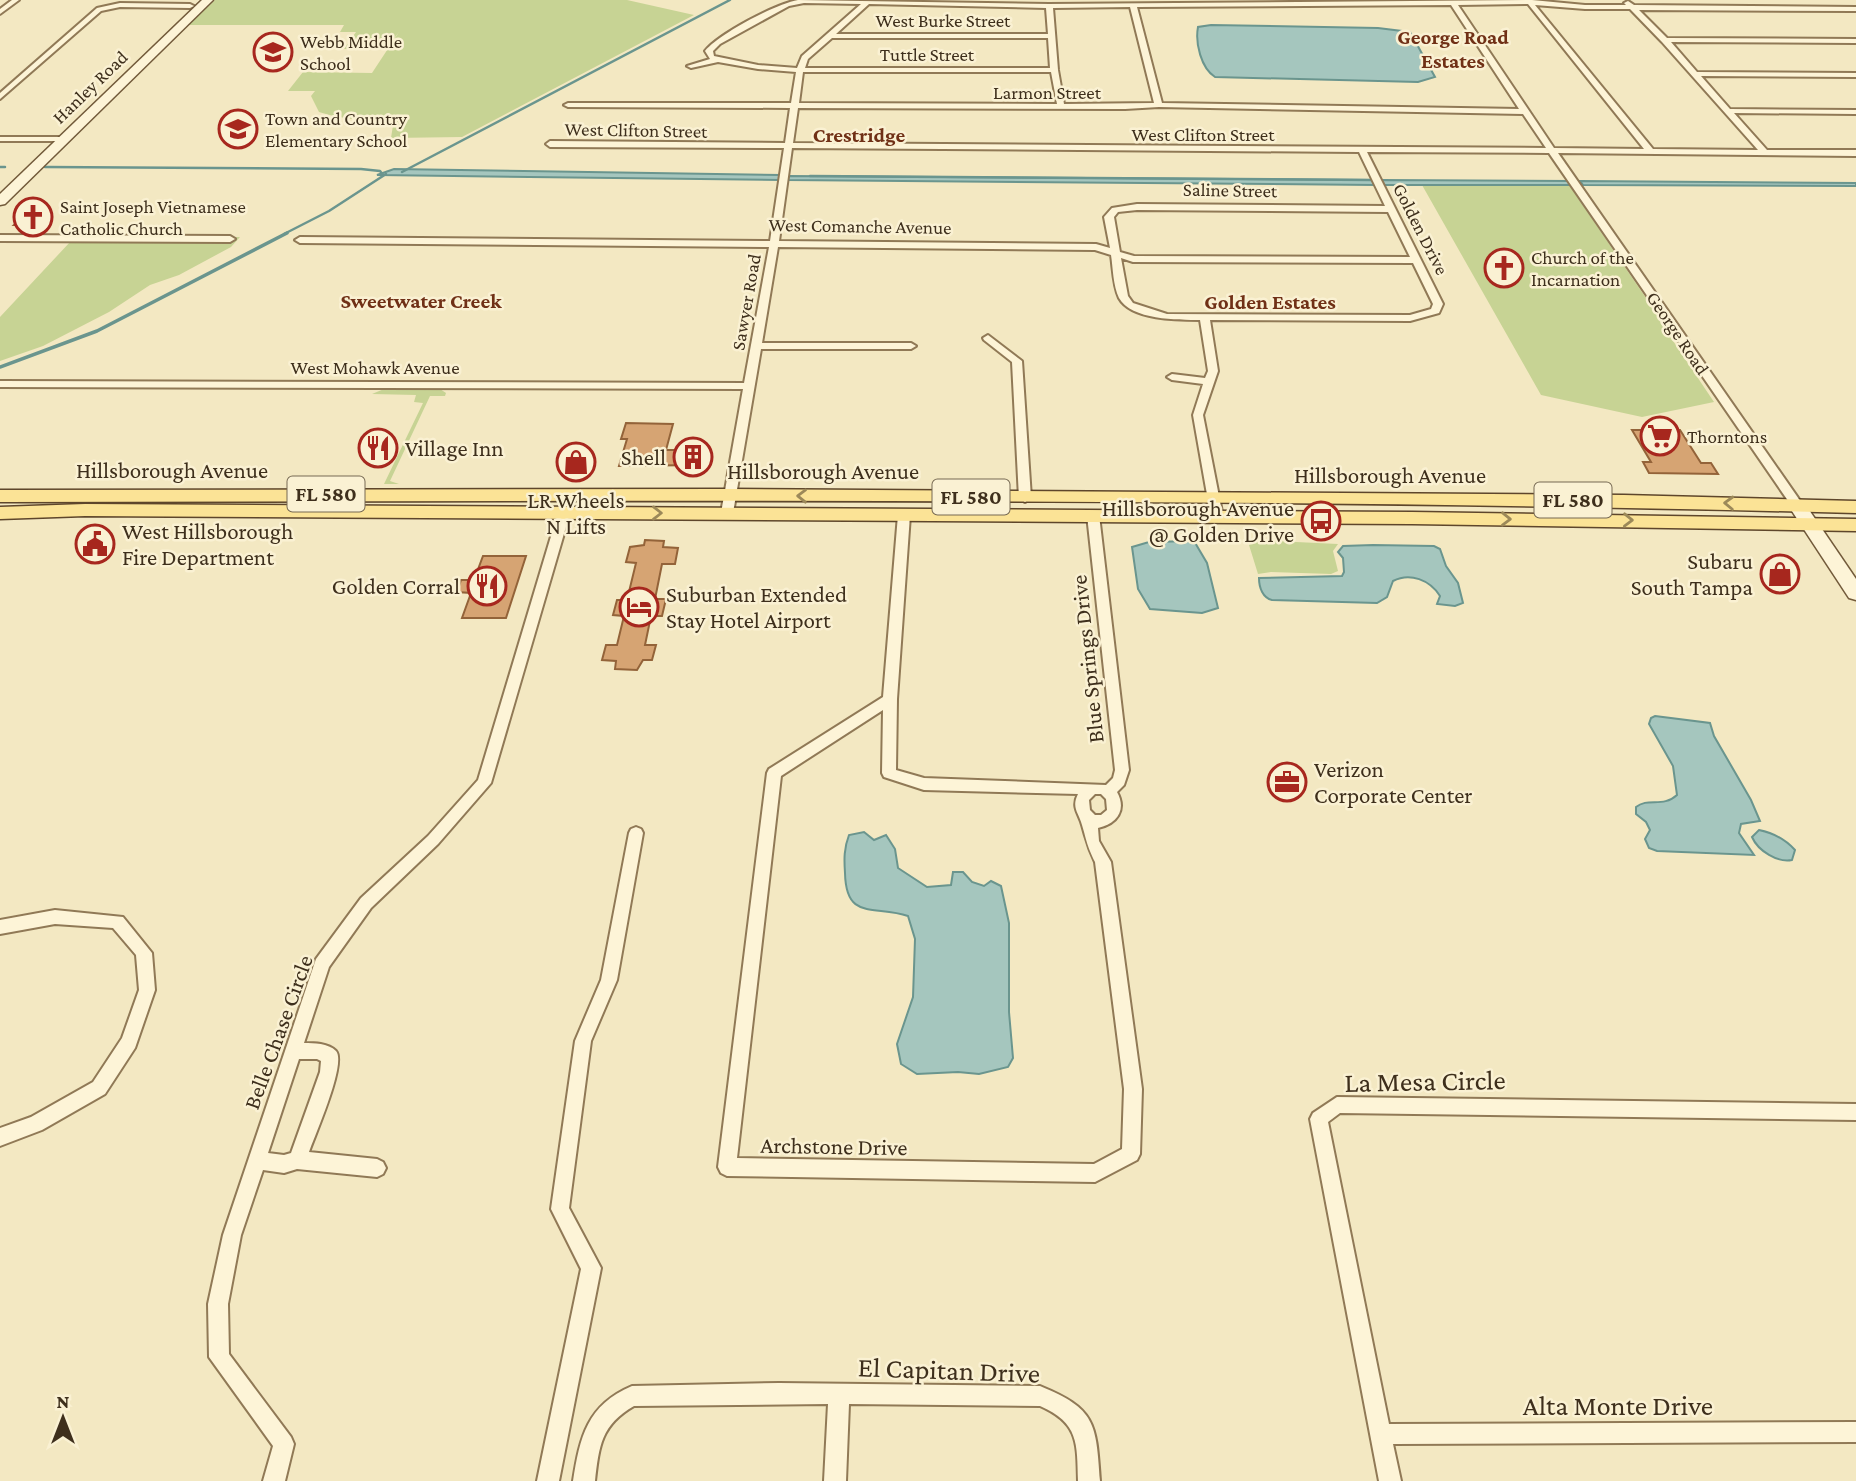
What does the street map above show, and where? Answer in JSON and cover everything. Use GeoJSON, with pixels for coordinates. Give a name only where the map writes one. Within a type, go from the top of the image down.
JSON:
{"type":"FeatureCollection","features":[{"type":"Feature","properties":{"kind":"main road","name":"Hanley Road"},"geometry":{"type":"LineString","coordinates":[[0,201],[12,181],[118,87],[208,0]]}},
{"type":"Feature","properties":{"kind":"main road","name":"Hanley Road"},"geometry":{"type":"LineString","coordinates":[[58,139],[96,96],[193,3]]}},
{"type":"Feature","properties":{"kind":"main road"},"geometry":{"type":"LineString","coordinates":[[151,44],[169,38]]}},
{"type":"Feature","properties":{"kind":"main road"},"geometry":{"type":"LineString","coordinates":[[135,70],[133,65],[141,53]]}},
{"type":"Feature","properties":{"kind":"main road"},"geometry":{"type":"LineString","coordinates":[[96,96],[118,87]]}},
{"type":"Feature","properties":{"kind":"main road"},"geometry":{"type":"LineString","coordinates":[[0,503],[69,494]]}},
{"type":"Feature","properties":{"kind":"main road","name":"Hillsborough Avenue"},"geometry":{"type":"LineString","coordinates":[[0,496],[69,494],[222,511],[404,503],[728,504],[931,496],[1069,498],[1372,518],[1856,525]]}},
{"type":"Feature","properties":{"kind":"main road","name":"Hillsborough Avenue"},"geometry":{"type":"LineString","coordinates":[[0,513],[167,500],[218,500],[257,494],[404,503]]}},
{"type":"Feature","properties":{"kind":"main road"},"geometry":{"type":"LineString","coordinates":[[807,514],[831,506],[905,506],[931,496]]}},
{"type":"Feature","properties":{"kind":"main road"},"geometry":{"type":"LineString","coordinates":[[904,515],[932,506],[1045,506],[1069,498]]}},
{"type":"Feature","properties":{"kind":"main road"},"geometry":{"type":"LineString","coordinates":[[1372,518],[1397,508],[1482,509],[1487,500]]}},
{"type":"Feature","properties":{"kind":"main road","name":"Hillsborough Avenue"},"geometry":{"type":"LineString","coordinates":[[728,504],[807,514],[904,515],[1093,515],[1215,508],[1487,500],[1856,507]]}},
{"type":"Feature","properties":{"kind":"main road","name":"George Road"},"geometry":{"type":"LineString","coordinates":[[1797,505],[1856,593]]}},
{"type":"Feature","properties":{"kind":"street"},"geometry":{"type":"LineString","coordinates":[[0,12],[16,0]]}},
{"type":"Feature","properties":{"kind":"street"},"geometry":{"type":"LineString","coordinates":[[1625,0],[1665,40],[1764,152]]}},
{"type":"Feature","properties":{"kind":"street"},"geometry":{"type":"LineString","coordinates":[[718,60],[711,57],[712,46],[788,4],[814,1],[1049,6],[1529,1],[1632,8],[1856,9]]}},
{"type":"Feature","properties":{"kind":"street"},"geometry":{"type":"LineString","coordinates":[[1529,1],[1652,153]]}},
{"type":"Feature","properties":{"kind":"street"},"geometry":{"type":"LineString","coordinates":[[800,70],[805,58],[869,2]]}},
{"type":"Feature","properties":{"kind":"street"},"geometry":{"type":"LineString","coordinates":[[0,97],[99,9],[120,5],[193,3]]}},
{"type":"Feature","properties":{"kind":"street","name":"George Road"},"geometry":{"type":"LineString","coordinates":[[1453,3],[1731,413],[1797,505]]}},
{"type":"Feature","properties":{"kind":"street"},"geometry":{"type":"LineString","coordinates":[[1133,5],[1159,105]]}},
{"type":"Feature","properties":{"kind":"street"},"geometry":{"type":"LineString","coordinates":[[1049,6],[1054,70],[1061,107]]}},
{"type":"Feature","properties":{"kind":"street","name":"West Burke Street"},"geometry":{"type":"LineString","coordinates":[[833,36],[1052,36]]}},
{"type":"Feature","properties":{"kind":"street"},"geometry":{"type":"LineString","coordinates":[[1665,40],[1856,41]]}},
{"type":"Feature","properties":{"kind":"street"},"geometry":{"type":"LineString","coordinates":[[691,66],[718,60]]}},
{"type":"Feature","properties":{"kind":"street","name":"Tuttle Street"},"geometry":{"type":"LineString","coordinates":[[718,60],[758,67],[800,70],[1054,70]]}},
{"type":"Feature","properties":{"kind":"street","name":"Sawyer Road"},"geometry":{"type":"LineString","coordinates":[[728,504],[757,346],[800,70]]}},
{"type":"Feature","properties":{"kind":"street"},"geometry":{"type":"LineString","coordinates":[[1695,74],[1856,75]]}},
{"type":"Feature","properties":{"kind":"street","name":"Larmon Street"},"geometry":{"type":"LineString","coordinates":[[568,105],[1159,105],[1525,112]]}},
{"type":"Feature","properties":{"kind":"street"},"geometry":{"type":"LineString","coordinates":[[1726,111],[1856,112]]}},
{"type":"Feature","properties":{"kind":"street"},"geometry":{"type":"LineString","coordinates":[[0,139],[58,139]]}},
{"type":"Feature","properties":{"kind":"street","name":"West Clifton Street"},"geometry":{"type":"LineString","coordinates":[[550,144],[789,148],[1856,153]]}},
{"type":"Feature","properties":{"kind":"street","name":"Golden Drive"},"geometry":{"type":"LineString","coordinates":[[1205,318],[1410,318],[1425,316],[1435,311],[1438,304],[1362,150]]}},
{"type":"Feature","properties":{"kind":"street","name":"Saline Street"},"geometry":{"type":"LineString","coordinates":[[1116,252],[1109,217],[1115,210],[1137,206],[1391,209]]}},
{"type":"Feature","properties":{"kind":"street"},"geometry":{"type":"LineString","coordinates":[[0,238],[230,239]]}},
{"type":"Feature","properties":{"kind":"street","name":"West Comanche Avenue"},"geometry":{"type":"LineString","coordinates":[[300,240],[1096,247],[1133,259],[1418,260]]}},
{"type":"Feature","properties":{"kind":"street"},"geometry":{"type":"LineString","coordinates":[[1116,252],[1124,296],[1130,304],[1167,317],[1205,318],[1213,371],[1198,415],[1215,508]]}},
{"type":"Feature","properties":{"kind":"street"},"geometry":{"type":"LineString","coordinates":[[988,338],[1017,361],[1025,498]]}},
{"type":"Feature","properties":{"kind":"street"},"geometry":{"type":"LineString","coordinates":[[757,346],[911,346]]}},
{"type":"Feature","properties":{"kind":"street"},"geometry":{"type":"LineString","coordinates":[[1172,377],[1208,382]]}},
{"type":"Feature","properties":{"kind":"street","name":"West Mohawk Avenue"},"geometry":{"type":"LineString","coordinates":[[0,384],[750,386]]}},
{"type":"Feature","properties":{"kind":"street","name":"Belle Chase Circle"},"geometry":{"type":"LineString","coordinates":[[274,1481],[284,1444],[219,1357],[218,1304],[232,1235],[322,964],[366,902],[433,840],[484,783],[565,503]]}},
{"type":"Feature","properties":{"kind":"street"},"geometry":{"type":"LineString","coordinates":[[904,515],[890,699],[889,773],[924,784],[1101,790],[1114,803],[1110,817],[1097,822],[1089,819],[1082,803],[1087,791],[1101,790]]}},
{"type":"Feature","properties":{"kind":"street","name":"Blue Springs Drive"},"geometry":{"type":"LineString","coordinates":[[1093,515],[1122,770],[1119,781],[1101,790]]}},
{"type":"Feature","properties":{"kind":"street","name":"Archstone Drive"},"geometry":{"type":"LineString","coordinates":[[890,699],[774,773],[727,1167],[1095,1173],[1131,1154],[1133,1089],[1103,862],[1092,841],[1089,819]]}},
{"type":"Feature","properties":{"kind":"street"},"geometry":{"type":"LineString","coordinates":[[548,1481],[591,1268],[560,1209],[583,1041],[609,980],[636,833]]}},
{"type":"Feature","properties":{"kind":"street"},"geometry":{"type":"LineString","coordinates":[[0,927],[55,917],[117,922],[144,953],[148,990],[129,1042],[99,1088],[36,1124],[0,1137]]}},
{"type":"Feature","properties":{"kind":"street"},"geometry":{"type":"LineString","coordinates":[[293,1051],[319,1051],[330,1057],[328,1072],[298,1160]]}},
{"type":"Feature","properties":{"kind":"street","name":"La Mesa Circle"},"geometry":{"type":"LineString","coordinates":[[1381,1434],[1319,1119],[1338,1105],[1856,1112]]}},
{"type":"Feature","properties":{"kind":"street"},"geometry":{"type":"LineString","coordinates":[[257,1160],[284,1164],[298,1160],[377,1168]]}},
{"type":"Feature","properties":{"kind":"street","name":"El Capitan Drive"},"geometry":{"type":"LineString","coordinates":[[584,1481],[589,1446],[598,1423],[612,1406],[632,1396],[779,1393],[1040,1396],[1065,1405],[1086,1432],[1088,1481]]}},
{"type":"Feature","properties":{"kind":"street"},"geometry":{"type":"LineString","coordinates":[[835,1481],[839,1395]]}},
{"type":"Feature","properties":{"kind":"street","name":"Alta Monte Drive"},"geometry":{"type":"LineString","coordinates":[[1381,1434],[1856,1432]]}},
{"type":"Feature","properties":{"kind":"street"},"geometry":{"type":"LineString","coordinates":[[1381,1434],[1390,1481]]}},
{"type":"Feature","properties":{"kind":"green space"},"geometry":{"type":"Polygon","coordinates":[[[215,0],[627,0],[694,15],[462,137],[391,138],[394,119],[356,119],[329,115],[319,112],[311,96],[315,91],[288,91],[303,72],[372,73],[399,32],[386,49],[344,49],[356,32],[340,32],[344,25],[188,25],[215,0]]]}},
{"type":"Feature","properties":{"kind":"green space"},"geometry":{"type":"Polygon","coordinates":[[[1422,185],[1569,185],[1714,402],[1642,417],[1541,395],[1422,185]]]}},
{"type":"Feature","properties":{"kind":"green space"},"geometry":{"type":"Polygon","coordinates":[[[236,237],[240,237],[231,247],[179,275],[150,285],[109,312],[43,346],[0,361],[0,317],[71,241],[232,242],[236,237]]]}},
{"type":"Feature","properties":{"kind":"green space"},"geometry":{"type":"Polygon","coordinates":[[[384,389],[440,389],[446,393],[445,396],[430,396],[390,481],[399,484],[384,484],[423,403],[414,402],[416,395],[372,394],[384,389]]]}},
{"type":"Feature","properties":{"kind":"green space"},"geometry":{"type":"Polygon","coordinates":[[[1255,540],[1338,544],[1333,551],[1338,571],[1331,574],[1258,574],[1249,545],[1255,540]]]}},
{"type":"Feature","properties":{"kind":"water"},"geometry":{"type":"Polygon","coordinates":[[[1198,27],[1378,28],[1410,32],[1435,77],[1418,82],[1215,77],[1206,68],[1197,40],[1198,27]]]}},
{"type":"Feature","properties":{"kind":"water"},"geometry":{"type":"Polygon","coordinates":[[[394,169],[780,175],[780,180],[377,175],[394,169]]]}},
{"type":"Feature","properties":{"kind":"water"},"geometry":{"type":"Polygon","coordinates":[[[789,176],[1372,180],[1375,185],[788,180],[789,176]]]}},
{"type":"Feature","properties":{"kind":"water"},"geometry":{"type":"Polygon","coordinates":[[[1381,180],[1571,181],[1574,185],[1383,185],[1381,180]]]}},
{"type":"Feature","properties":{"kind":"water"},"geometry":{"type":"Polygon","coordinates":[[[1580,181],[1856,183],[1856,186],[1583,185],[1580,181]]]}},
{"type":"Feature","properties":{"kind":"water"},"geometry":{"type":"Polygon","coordinates":[[[1194,541],[1207,563],[1218,608],[1202,613],[1150,609],[1138,589],[1132,547],[1149,542],[1194,541]]]}},
{"type":"Feature","properties":{"kind":"water"},"geometry":{"type":"Polygon","coordinates":[[[1343,546],[1434,546],[1440,549],[1446,566],[1458,583],[1463,603],[1455,606],[1437,604],[1440,596],[1436,590],[1419,579],[1406,577],[1393,581],[1387,597],[1377,603],[1272,600],[1264,595],[1261,589],[1259,578],[1342,576],[1343,558],[1338,552],[1343,546]]]}},
{"type":"Feature","properties":{"kind":"water"},"geometry":{"type":"Polygon","coordinates":[[[1655,716],[1710,723],[1714,736],[1760,821],[1741,824],[1739,833],[1754,855],[1657,851],[1649,848],[1645,839],[1650,830],[1646,822],[1636,814],[1636,807],[1666,801],[1677,795],[1673,766],[1649,724],[1655,716]]]}},
{"type":"Feature","properties":{"kind":"water"},"geometry":{"type":"Polygon","coordinates":[[[1759,830],[1779,837],[1791,846],[1795,850],[1792,860],[1775,858],[1759,847],[1752,837],[1759,830]]]}},
{"type":"Feature","properties":{"kind":"water"},"geometry":{"type":"Polygon","coordinates":[[[864,832],[874,840],[886,835],[895,849],[898,868],[927,887],[951,885],[953,872],[963,872],[972,882],[984,886],[991,881],[1001,886],[1009,923],[1009,1012],[1013,1058],[1008,1067],[979,1074],[917,1074],[901,1064],[897,1044],[913,997],[915,939],[908,916],[864,908],[856,905],[850,898],[845,873],[846,844],[849,835],[864,832]]]}},
{"type":"Feature","properties":{"kind":"building","name":"Saint Joseph Vietnamese Catholic Church"},"geometry":{"type":"Polygon","coordinates":[[[32,208],[48,208],[31,225],[14,225],[32,208]]]}},
{"type":"Feature","properties":{"kind":"building"},"geometry":{"type":"Polygon","coordinates":[[[626,423],[673,424],[666,450],[702,450],[699,465],[619,466],[627,439],[621,439],[626,423]]]}},
{"type":"Feature","properties":{"kind":"building"},"geometry":{"type":"Polygon","coordinates":[[[1632,430],[1680,430],[1701,463],[1711,463],[1718,474],[1649,473],[1643,462],[1651,462],[1632,430]]]}},
{"type":"Feature","properties":{"kind":"building","name":"Suburban Extended Stay Hotel Airport"},"geometry":{"type":"Polygon","coordinates":[[[645,540],[664,541],[663,547],[678,548],[675,564],[662,564],[655,599],[666,599],[662,616],[651,616],[645,645],[656,645],[652,660],[643,660],[637,670],[615,669],[616,661],[602,660],[606,645],[617,645],[624,616],[613,615],[617,600],[627,600],[636,563],[626,562],[630,547],[644,545],[645,540]]]}},
{"type":"Feature","properties":{"kind":"building","name":"Golden Corral"},"geometry":{"type":"Polygon","coordinates":[[[483,556],[526,556],[506,618],[462,618],[471,593],[457,592],[461,580],[474,580],[483,556]]]}},
{"type":"Feature","properties":{"kind":"waterway"},"geometry":{"type":"LineString","coordinates":[[402,172],[730,0]]}},
{"type":"Feature","properties":{"kind":"waterway"},"geometry":{"type":"LineString","coordinates":[[0,167],[5,167]]}},
{"type":"Feature","properties":{"kind":"waterway"},"geometry":{"type":"LineString","coordinates":[[45,167],[361,169],[380,171],[383,175]]}},
{"type":"Feature","properties":{"kind":"waterway"},"geometry":{"type":"LineString","coordinates":[[284,234],[329,211],[386,174]]}},
{"type":"Feature","properties":{"kind":"waterway"},"geometry":{"type":"LineString","coordinates":[[810,176],[1373,180]]}},
{"type":"Feature","properties":{"kind":"waterway"},"geometry":{"type":"LineString","coordinates":[[0,367],[97,331],[287,233]]}},
{"type":"Feature","properties":{"kind":"place","name":"Webb Middle School"},"geometry":{"type":"Point","coordinates":[273,52]}},
{"type":"Feature","properties":{"kind":"place","name":"Town and Country Elementary School"},"geometry":{"type":"Point","coordinates":[238,129]}},
{"type":"Feature","properties":{"kind":"place","name":"Saint Joseph Vietnamese Catholic Church"},"geometry":{"type":"Point","coordinates":[33,217]}},
{"type":"Feature","properties":{"kind":"place","name":"Church of the Incarnation"},"geometry":{"type":"Point","coordinates":[1504,268]}},
{"type":"Feature","properties":{"kind":"place","name":"Thorntons"},"geometry":{"type":"Point","coordinates":[1660,436]}},
{"type":"Feature","properties":{"kind":"place","name":"Village Inn"},"geometry":{"type":"Point","coordinates":[378,448]}},
{"type":"Feature","properties":{"kind":"place","name":"Shell"},"geometry":{"type":"Point","coordinates":[693,457]}},
{"type":"Feature","properties":{"kind":"place","name":"LR Wheels N Lifts"},"geometry":{"type":"Point","coordinates":[576,462]}},
{"type":"Feature","properties":{"kind":"place","name":"Hillsborough Avenue @ Golden Drive"},"geometry":{"type":"Point","coordinates":[1321,521]}},
{"type":"Feature","properties":{"kind":"place","name":"West Hillsborough Fire Department"},"geometry":{"type":"Point","coordinates":[95,544]}},
{"type":"Feature","properties":{"kind":"place","name":"Subaru South Tampa"},"geometry":{"type":"Point","coordinates":[1780,574]}},
{"type":"Feature","properties":{"kind":"place","name":"Golden Corral"},"geometry":{"type":"Point","coordinates":[487,586]}},
{"type":"Feature","properties":{"kind":"place","name":"Suburban Extended Stay Hotel Airport"},"geometry":{"type":"Point","coordinates":[639,607]}},
{"type":"Feature","properties":{"kind":"place","name":"Verizon Corporate Center"},"geometry":{"type":"Point","coordinates":[1287,782]}},
{"type":"Feature","properties":{"kind":"district","name":"George Road Estates"},"geometry":{"type":"Point","coordinates":[1453,49]}},
{"type":"Feature","properties":{"kind":"district","name":"Crestridge"},"geometry":{"type":"Point","coordinates":[859,135]}},
{"type":"Feature","properties":{"kind":"district","name":"Sweetwater Creek"},"geometry":{"type":"Point","coordinates":[421,301]}},
{"type":"Feature","properties":{"kind":"district","name":"Golden Estates"},"geometry":{"type":"Point","coordinates":[1270,302]}}]}
